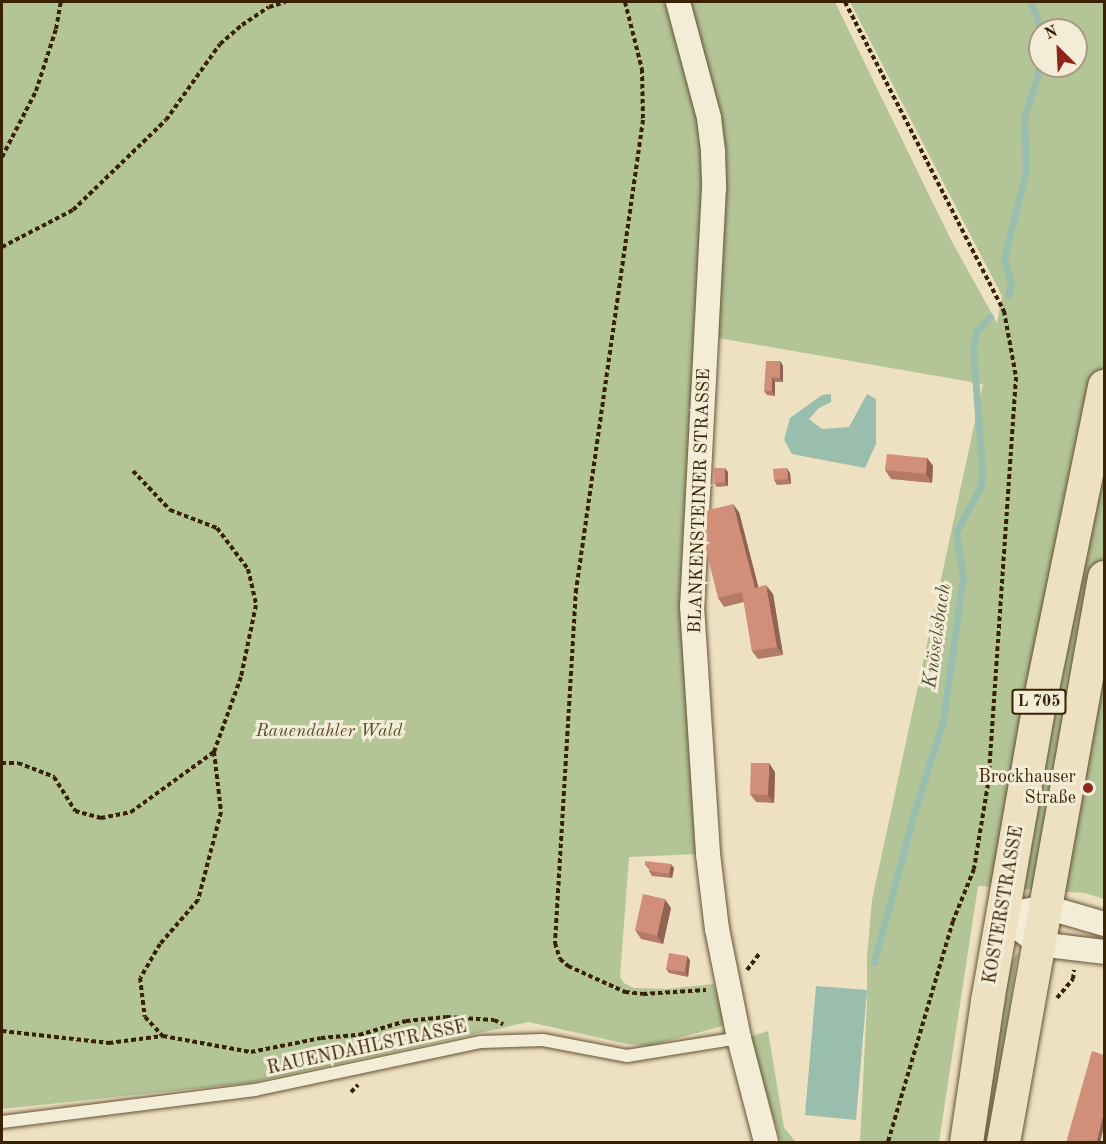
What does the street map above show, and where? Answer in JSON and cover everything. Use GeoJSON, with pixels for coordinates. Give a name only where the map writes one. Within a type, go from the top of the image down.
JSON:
{"type":"FeatureCollection","features":[{"type":"Feature","properties":{"kind":"main road","name":"KOSTERSTRASSE"},"geometry":{"type":"LineString","coordinates":[[967,1138],[1002,915],[1039,703],[1104,386]]}},
{"type":"Feature","properties":{"kind":"main road","name":"L 705"},"geometry":{"type":"LineString","coordinates":[[1003,1140],[1040,944],[1104,577]]}},
{"type":"Feature","properties":{"kind":"street","name":"BLANKENSTEINER STRASSE"},"geometry":{"type":"LineString","coordinates":[[678,2],[710,118],[713,153],[714,188],[692,606],[708,854],[717,929],[728,987],[766,1143]]}},
{"type":"Feature","properties":{"kind":"street"},"geometry":{"type":"LineString","coordinates":[[1002,915],[1046,907],[1104,924]]}},
{"type":"Feature","properties":{"kind":"street"},"geometry":{"type":"LineString","coordinates":[[1002,915],[1040,944],[1104,952]]}},
{"type":"Feature","properties":{"kind":"lane","name":"RAUENDAHLSTRASSE"},"geometry":{"type":"LineString","coordinates":[[2,1122],[255,1090],[481,1042],[543,1040],[627,1056],[739,1038]]}},
{"type":"Feature","properties":{"kind":"path"},"geometry":{"type":"LineString","coordinates":[[2,156],[36,91],[56,29],[60,2]]}},
{"type":"Feature","properties":{"kind":"path"},"geometry":{"type":"LineString","coordinates":[[2,247],[73,210],[166,120],[220,44],[269,6],[285,2]]}},
{"type":"Feature","properties":{"kind":"path"},"geometry":{"type":"LineString","coordinates":[[625,2],[642,69],[643,120],[576,589],[555,943],[560,959],[578,972],[625,992],[685,993],[728,987]]}},
{"type":"Feature","properties":{"kind":"path"},"geometry":{"type":"LineString","coordinates":[[845,2],[1004,311],[1016,377],[988,784],[974,869],[953,921],[888,1143]]}},
{"type":"Feature","properties":{"kind":"path"},"geometry":{"type":"LineString","coordinates":[[133,471],[170,510],[217,528],[248,569],[256,605],[241,677],[214,752],[221,812],[198,900],[160,944],[140,978],[145,1017],[163,1036]]}},
{"type":"Feature","properties":{"kind":"path"},"geometry":{"type":"LineString","coordinates":[[2,763],[18,763],[54,777],[75,811],[101,818],[131,812],[214,752]]}},
{"type":"Feature","properties":{"kind":"path"},"geometry":{"type":"LineString","coordinates":[[2,1031],[109,1042],[163,1036],[251,1052],[321,1038],[359,1035],[406,1021],[447,1017],[494,1020],[510,1027],[516,1040]]}},
{"type":"Feature","properties":{"kind":"green space","name":"Rauendahler Wald"},"geometry":{"type":"Polygon","coordinates":[[[2,2],[665,2],[699,122],[707,190],[698,854],[629,857],[620,977],[624,983],[634,988],[667,989],[714,984],[726,1025],[649,1046],[627,1044],[529,1022],[249,1083],[2,1109],[2,2]]]}},
{"type":"Feature","properties":{"kind":"green space"},"geometry":{"type":"Polygon","coordinates":[[[689,2],[835,2],[950,238],[997,323],[1002,296],[850,2],[1104,2],[1104,899],[1085,893],[978,886],[939,1142],[860,1142],[867,957],[872,900],[983,384],[713,337],[719,252],[689,2]]]}},
{"type":"Feature","properties":{"kind":"green space"},"geometry":{"type":"Polygon","coordinates":[[[1018,953],[990,1142],[979,1142],[1009,965],[1018,953]]]}},
{"type":"Feature","properties":{"kind":"green space"},"geometry":{"type":"Polygon","coordinates":[[[768,1031],[784,1128],[796,1142],[781,1142],[749,1037],[768,1031]]]}},
{"type":"Feature","properties":{"kind":"shaded area"},"geometry":{"type":"Polygon","coordinates":[[[831,394],[831,402],[819,408],[809,419],[822,429],[849,427],[867,394],[876,399],[876,444],[865,468],[792,454],[784,440],[790,418],[822,395],[831,394]]]}},
{"type":"Feature","properties":{"kind":"shaded area"},"geometry":{"type":"Polygon","coordinates":[[[816,986],[867,990],[856,1120],[805,1115],[816,986]]]}},
{"type":"Feature","properties":{"kind":"building"},"geometry":{"type":"Polygon","coordinates":[[[766,361],[780,361],[780,378],[772,377],[772,391],[764,391],[766,361]]]}},
{"type":"Feature","properties":{"kind":"building"},"geometry":{"type":"Polygon","coordinates":[[[887,454],[927,458],[926,474],[885,470],[887,454]]]}},
{"type":"Feature","properties":{"kind":"building"},"geometry":{"type":"Polygon","coordinates":[[[713,468],[725,468],[725,482],[714,483],[713,468]]]}},
{"type":"Feature","properties":{"kind":"building"},"geometry":{"type":"Polygon","coordinates":[[[787,468],[788,479],[774,480],[773,469],[787,468]]]}},
{"type":"Feature","properties":{"kind":"building"},"geometry":{"type":"Polygon","coordinates":[[[733,504],[755,588],[766,585],[777,647],[752,651],[742,592],[718,598],[697,513],[733,504]]]}},
{"type":"Feature","properties":{"kind":"building"},"geometry":{"type":"Polygon","coordinates":[[[751,763],[769,763],[768,795],[750,794],[751,763]]]}},
{"type":"Feature","properties":{"kind":"building"},"geometry":{"type":"Polygon","coordinates":[[[645,861],[671,864],[669,874],[649,871],[649,865],[645,865],[645,861]]]}},
{"type":"Feature","properties":{"kind":"building"},"geometry":{"type":"Polygon","coordinates":[[[643,894],[665,899],[657,936],[635,930],[643,894]]]}},
{"type":"Feature","properties":{"kind":"building"},"geometry":{"type":"Polygon","coordinates":[[[669,953],[687,956],[685,972],[666,969],[669,953]]]}},
{"type":"Feature","properties":{"kind":"building"},"geometry":{"type":"Polygon","coordinates":[[[1092,1051],[1104,1055],[1104,1111],[1096,1143],[1066,1143],[1092,1051]]]}},
{"type":"Feature","properties":{"kind":"waterway","name":"Knöselsbach"},"geometry":{"type":"LineString","coordinates":[[1031,2],[1037,18]]}},
{"type":"Feature","properties":{"kind":"waterway","name":"Knöselsbach"},"geometry":{"type":"LineString","coordinates":[[1008,295],[1011,283],[1004,258],[1026,171],[1024,117],[1037,78]]}},
{"type":"Feature","properties":{"kind":"waterway","name":"Knöselsbach"},"geometry":{"type":"LineString","coordinates":[[874,962],[913,816],[943,721],[963,577],[956,533],[981,485],[982,468],[973,349],[976,331],[990,317]]}},
{"type":"Feature","properties":{"kind":"place","name":"Brockhauser Straße"},"geometry":{"type":"Point","coordinates":[1088,788]}}]}
